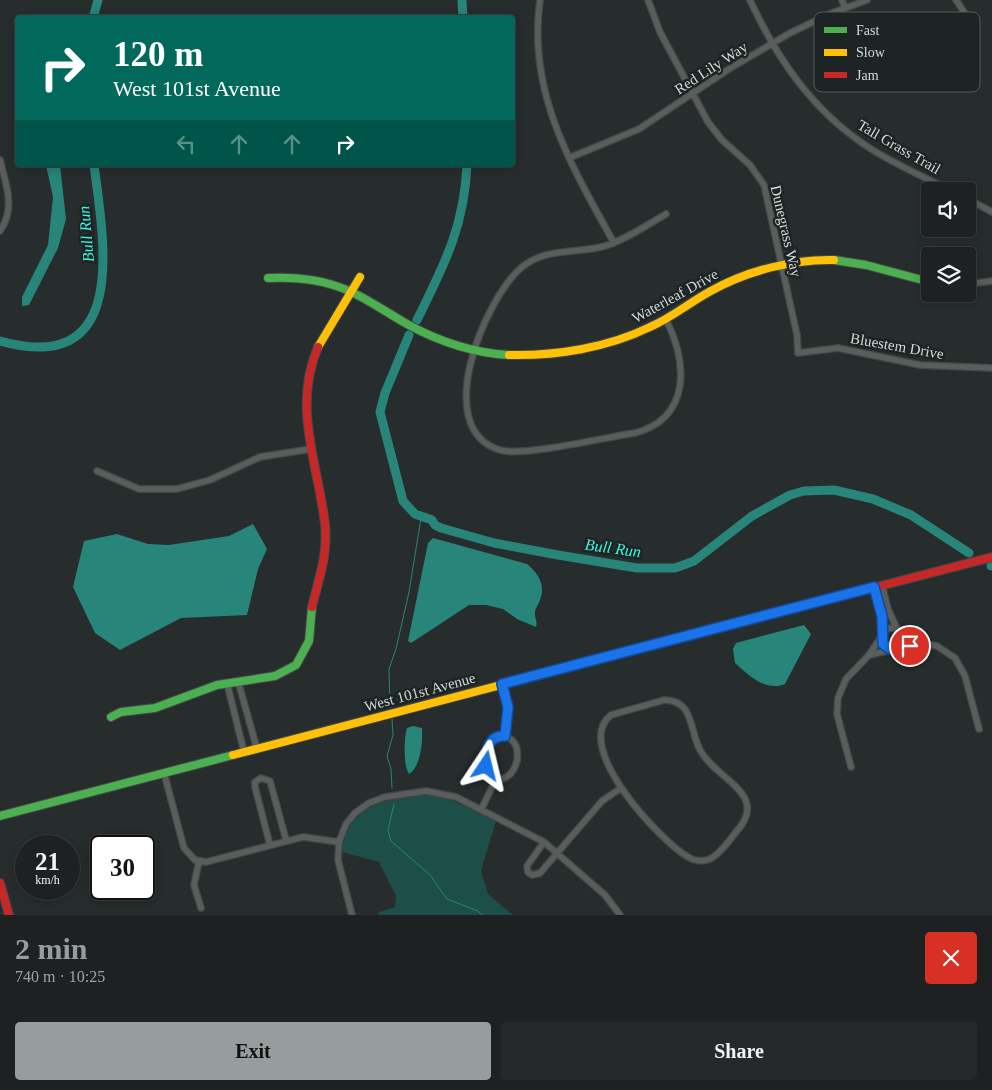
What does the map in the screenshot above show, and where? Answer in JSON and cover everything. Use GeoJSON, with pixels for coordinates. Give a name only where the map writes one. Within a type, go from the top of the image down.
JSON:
{"type":"FeatureCollection","features":[{"type":"Feature","properties":{"kind":"street"},"geometry":{"type":"LineString","coordinates":[[540,0],[536,40],[542,84],[551,115],[569,158],[614,243]]}},
{"type":"Feature","properties":{"kind":"street","name":"Dunegrass Way"},"geometry":{"type":"LineString","coordinates":[[648,0],[660,32],[717,134],[750,165],[762,182],[797,335],[798,353]]}},
{"type":"Feature","properties":{"kind":"street","name":"Tall Grass Trail"},"geometry":{"type":"LineString","coordinates":[[750,0],[772,44],[799,84],[843,129],[878,153],[934,182]]}},
{"type":"Feature","properties":{"kind":"street"},"geometry":{"type":"LineString","coordinates":[[842,0],[845,8]]}},
{"type":"Feature","properties":{"kind":"street","name":"Red Lily Way"},"geometry":{"type":"LineString","coordinates":[[836,12],[867,0]]}},
{"type":"Feature","properties":{"kind":"street"},"geometry":{"type":"LineString","coordinates":[[956,0],[964,12]]}},
{"type":"Feature","properties":{"kind":"street","name":"Red Lily Way"},"geometry":{"type":"LineString","coordinates":[[569,158],[638,129],[772,44],[814,22]]}},
{"type":"Feature","properties":{"kind":"street"},"geometry":{"type":"LineString","coordinates":[[0,160],[10,207],[8,218],[0,231]]}},
{"type":"Feature","properties":{"kind":"street"},"geometry":{"type":"LineString","coordinates":[[976,203],[992,212]]}},
{"type":"Feature","properties":{"kind":"street"},"geometry":{"type":"LineString","coordinates":[[666,214],[614,243],[600,247],[548,254],[521,268],[507,285],[481,330],[473,351],[469,368],[467,406],[473,428],[483,441],[498,450],[512,452],[635,433],[649,428],[665,416],[677,396],[681,376],[678,349],[666,320]]}},
{"type":"Feature","properties":{"kind":"street","name":"Waterleaf Drive"},"geometry":{"type":"LineString","coordinates":[[268,278],[316,280],[351,291],[431,337],[473,351],[519,355],[575,350],[615,341],[666,320],[727,283],[782,266],[816,261],[847,261],[921,280]]}},
{"type":"Feature","properties":{"kind":"street"},"geometry":{"type":"LineString","coordinates":[[111,717],[121,712],[158,707],[194,692],[227,682],[272,677],[286,672],[299,662],[308,645],[312,606],[324,562],[326,536],[306,412],[309,375],[320,345],[360,277]]}},
{"type":"Feature","properties":{"kind":"street"},"geometry":{"type":"LineString","coordinates":[[976,283],[992,281]]}},
{"type":"Feature","properties":{"kind":"street","name":"Bluestem Drive"},"geometry":{"type":"LineString","coordinates":[[798,353],[838,348],[920,366],[992,368]]}},
{"type":"Feature","properties":{"kind":"street"},"geometry":{"type":"LineString","coordinates":[[97,471],[140,489],[177,489],[210,480],[260,457],[311,449]]}},
{"type":"Feature","properties":{"kind":"street","name":"West 101st Avenue"},"geometry":{"type":"LineString","coordinates":[[0,816],[992,557]]}},
{"type":"Feature","properties":{"kind":"street"},"geometry":{"type":"LineString","coordinates":[[878,586],[899,632],[901,643],[895,649]]}},
{"type":"Feature","properties":{"kind":"street"},"geometry":{"type":"LineString","coordinates":[[878,586],[882,635],[886,647],[895,649]]}},
{"type":"Feature","properties":{"kind":"street"},"geometry":{"type":"LineString","coordinates":[[850,766],[837,714],[838,698],[846,679],[869,656],[882,635],[889,628],[921,644]]}},
{"type":"Feature","properties":{"kind":"street"},"geometry":{"type":"LineString","coordinates":[[869,656],[921,644],[934,645],[945,650],[961,666],[979,729]]}},
{"type":"Feature","properties":{"kind":"street"},"geometry":{"type":"LineString","coordinates":[[238,681],[257,748]]}},
{"type":"Feature","properties":{"kind":"street"},"geometry":{"type":"LineString","coordinates":[[227,682],[244,752]]}},
{"type":"Feature","properties":{"kind":"street"},"geometry":{"type":"LineString","coordinates":[[502,684],[508,707],[505,736]]}},
{"type":"Feature","properties":{"kind":"street"},"geometry":{"type":"LineString","coordinates":[[664,700],[676,702],[686,709],[703,756],[744,795],[749,808],[743,825],[716,855],[703,861],[685,856],[637,811],[621,788],[609,766],[602,742],[600,734],[603,724],[608,717],[614,714],[664,700]]}},
{"type":"Feature","properties":{"kind":"street"},"geometry":{"type":"LineString","coordinates":[[505,736],[513,739],[517,747],[515,767],[510,776],[496,779],[486,769],[488,747],[493,739],[505,736]]}},
{"type":"Feature","properties":{"kind":"street"},"geometry":{"type":"LineString","coordinates":[[164,773],[184,848],[188,854],[199,861],[211,862],[286,840],[309,837],[339,842]]}},
{"type":"Feature","properties":{"kind":"street"},"geometry":{"type":"LineString","coordinates":[[270,845],[255,788],[255,782],[260,778],[270,781],[286,840]]}},
{"type":"Feature","properties":{"kind":"street"},"geometry":{"type":"LineString","coordinates":[[481,810],[496,779]]}},
{"type":"Feature","properties":{"kind":"street"},"geometry":{"type":"LineString","coordinates":[[544,842],[527,866],[530,875],[539,874],[602,801],[621,788]]}},
{"type":"Feature","properties":{"kind":"street"},"geometry":{"type":"LineString","coordinates":[[352,915],[338,865],[339,842],[344,828],[355,813],[369,802],[420,791],[439,792],[481,810],[544,842],[609,899],[620,915]]}},
{"type":"Feature","properties":{"kind":"street"},"geometry":{"type":"LineString","coordinates":[[199,861],[194,880],[200,908]]}},
{"type":"Feature","properties":{"kind":"street"},"geometry":{"type":"LineString","coordinates":[[0,883],[9,915]]}},
{"type":"Feature","properties":{"kind":"shaded area"},"geometry":{"type":"Polygon","coordinates":[[[46,167],[60,167],[66,219],[58,248],[29,305],[22,306],[22,297],[48,245],[53,197],[46,167]]]}},
{"type":"Feature","properties":{"kind":"shaded area"},"geometry":{"type":"Polygon","coordinates":[[[253,524],[267,549],[258,569],[247,615],[181,618],[120,650],[95,633],[73,587],[84,541],[117,534],[148,544],[169,545],[229,536],[253,524]]]}},
{"type":"Feature","properties":{"kind":"shaded area"},"geometry":{"type":"Polygon","coordinates":[[[433,538],[527,564],[538,575],[542,589],[542,595],[535,611],[536,627],[517,619],[503,609],[486,605],[469,605],[411,643],[408,641],[428,543],[433,538]]]}},
{"type":"Feature","properties":{"kind":"shaded area"},"geometry":{"type":"Polygon","coordinates":[[[804,625],[811,634],[785,684],[771,686],[764,684],[735,663],[733,649],[736,643],[804,625]]]}},
{"type":"Feature","properties":{"kind":"shaded area"},"geometry":{"type":"Polygon","coordinates":[[[413,726],[422,728],[422,739],[419,760],[413,771],[409,774],[405,758],[405,738],[407,728],[413,726]]]}},
{"type":"Feature","properties":{"kind":"shaded area"},"geometry":{"type":"Polygon","coordinates":[[[422,795],[451,800],[496,821],[481,871],[488,894],[513,915],[378,915],[379,912],[395,907],[396,896],[379,862],[342,852],[345,836],[351,824],[359,815],[370,808],[394,799],[422,795]]]}},
{"type":"Feature","properties":{"kind":"waterway","name":"Bull Run"},"geometry":{"type":"LineString","coordinates":[[94,15],[98,0]]}},
{"type":"Feature","properties":{"kind":"waterway","name":"Bull Run"},"geometry":{"type":"LineString","coordinates":[[462,0],[463,15]]}},
{"type":"Feature","properties":{"kind":"waterway","name":"Bull Run"},"geometry":{"type":"LineString","coordinates":[[0,341],[42,347],[71,340],[90,321],[100,295],[103,264],[102,230],[94,167]]}},
{"type":"Feature","properties":{"kind":"waterway","name":"Bull Run"},"geometry":{"type":"LineString","coordinates":[[417,320],[451,246],[462,208],[467,167]]}},
{"type":"Feature","properties":{"kind":"waterway","name":"Bull Run"},"geometry":{"type":"LineString","coordinates":[[409,335],[385,393],[380,412],[403,501],[415,514],[432,520],[435,525],[441,528],[494,543],[558,555],[637,568],[675,568],[694,561],[752,516],[790,495],[804,491],[834,490],[873,499],[911,515],[969,553]]}},
{"type":"Feature","properties":{"kind":"waterway"},"geometry":{"type":"LineString","coordinates":[[390,708],[389,669],[396,649],[409,592],[421,518]]}},
{"type":"Feature","properties":{"kind":"waterway"},"geometry":{"type":"LineString","coordinates":[[392,719],[393,735],[387,756],[391,769],[392,788]]}},
{"type":"Feature","properties":{"kind":"waterway"},"geometry":{"type":"LineString","coordinates":[[394,804],[388,830],[391,841],[430,875],[447,899],[478,911],[482,915]]}},
{"type":"Feature","properties":{"kind":"traffic: fast"},"geometry":{"type":"LineString","coordinates":[[834,260],[866,265],[921,280]]}},
{"type":"Feature","properties":{"kind":"traffic: fast"},"geometry":{"type":"LineString","coordinates":[[268,278],[301,278],[343,288],[407,324],[443,341],[482,352],[509,355]]}},
{"type":"Feature","properties":{"kind":"traffic: fast"},"geometry":{"type":"LineString","coordinates":[[574,666],[803,606]]}},
{"type":"Feature","properties":{"kind":"traffic: fast"},"geometry":{"type":"LineString","coordinates":[[111,717],[121,712],[155,708],[217,685],[275,676],[296,665],[309,641],[312,607]]}},
{"type":"Feature","properties":{"kind":"traffic: fast"},"geometry":{"type":"LineString","coordinates":[[0,816],[233,755]]}},
{"type":"Feature","properties":{"kind":"traffic: slow"},"geometry":{"type":"LineString","coordinates":[[509,355],[545,354],[599,345],[634,334],[658,323],[709,292],[754,272],[786,264],[834,260]]}},
{"type":"Feature","properties":{"kind":"traffic: slow"},"geometry":{"type":"LineString","coordinates":[[318,347],[360,277]]}},
{"type":"Feature","properties":{"kind":"traffic: slow"},"geometry":{"type":"LineString","coordinates":[[233,755],[574,666]]}},
{"type":"Feature","properties":{"kind":"traffic: jam"},"geometry":{"type":"LineString","coordinates":[[312,607],[322,566],[326,536],[307,414],[307,392],[311,369],[318,347]]}},
{"type":"Feature","properties":{"kind":"traffic: jam"},"geometry":{"type":"LineString","coordinates":[[803,606],[992,557]]}},
{"type":"Feature","properties":{"kind":"traffic: jam"},"geometry":{"type":"LineString","coordinates":[[0,883],[9,915]]}},
{"type":"Feature","properties":{"kind":"route"},"geometry":{"type":"LineString","coordinates":[[486,766],[489,744],[496,737],[505,736],[508,707],[502,684],[874,587],[882,616],[883,633],[881,640],[883,644],[890,649],[910,646]]}}]}
